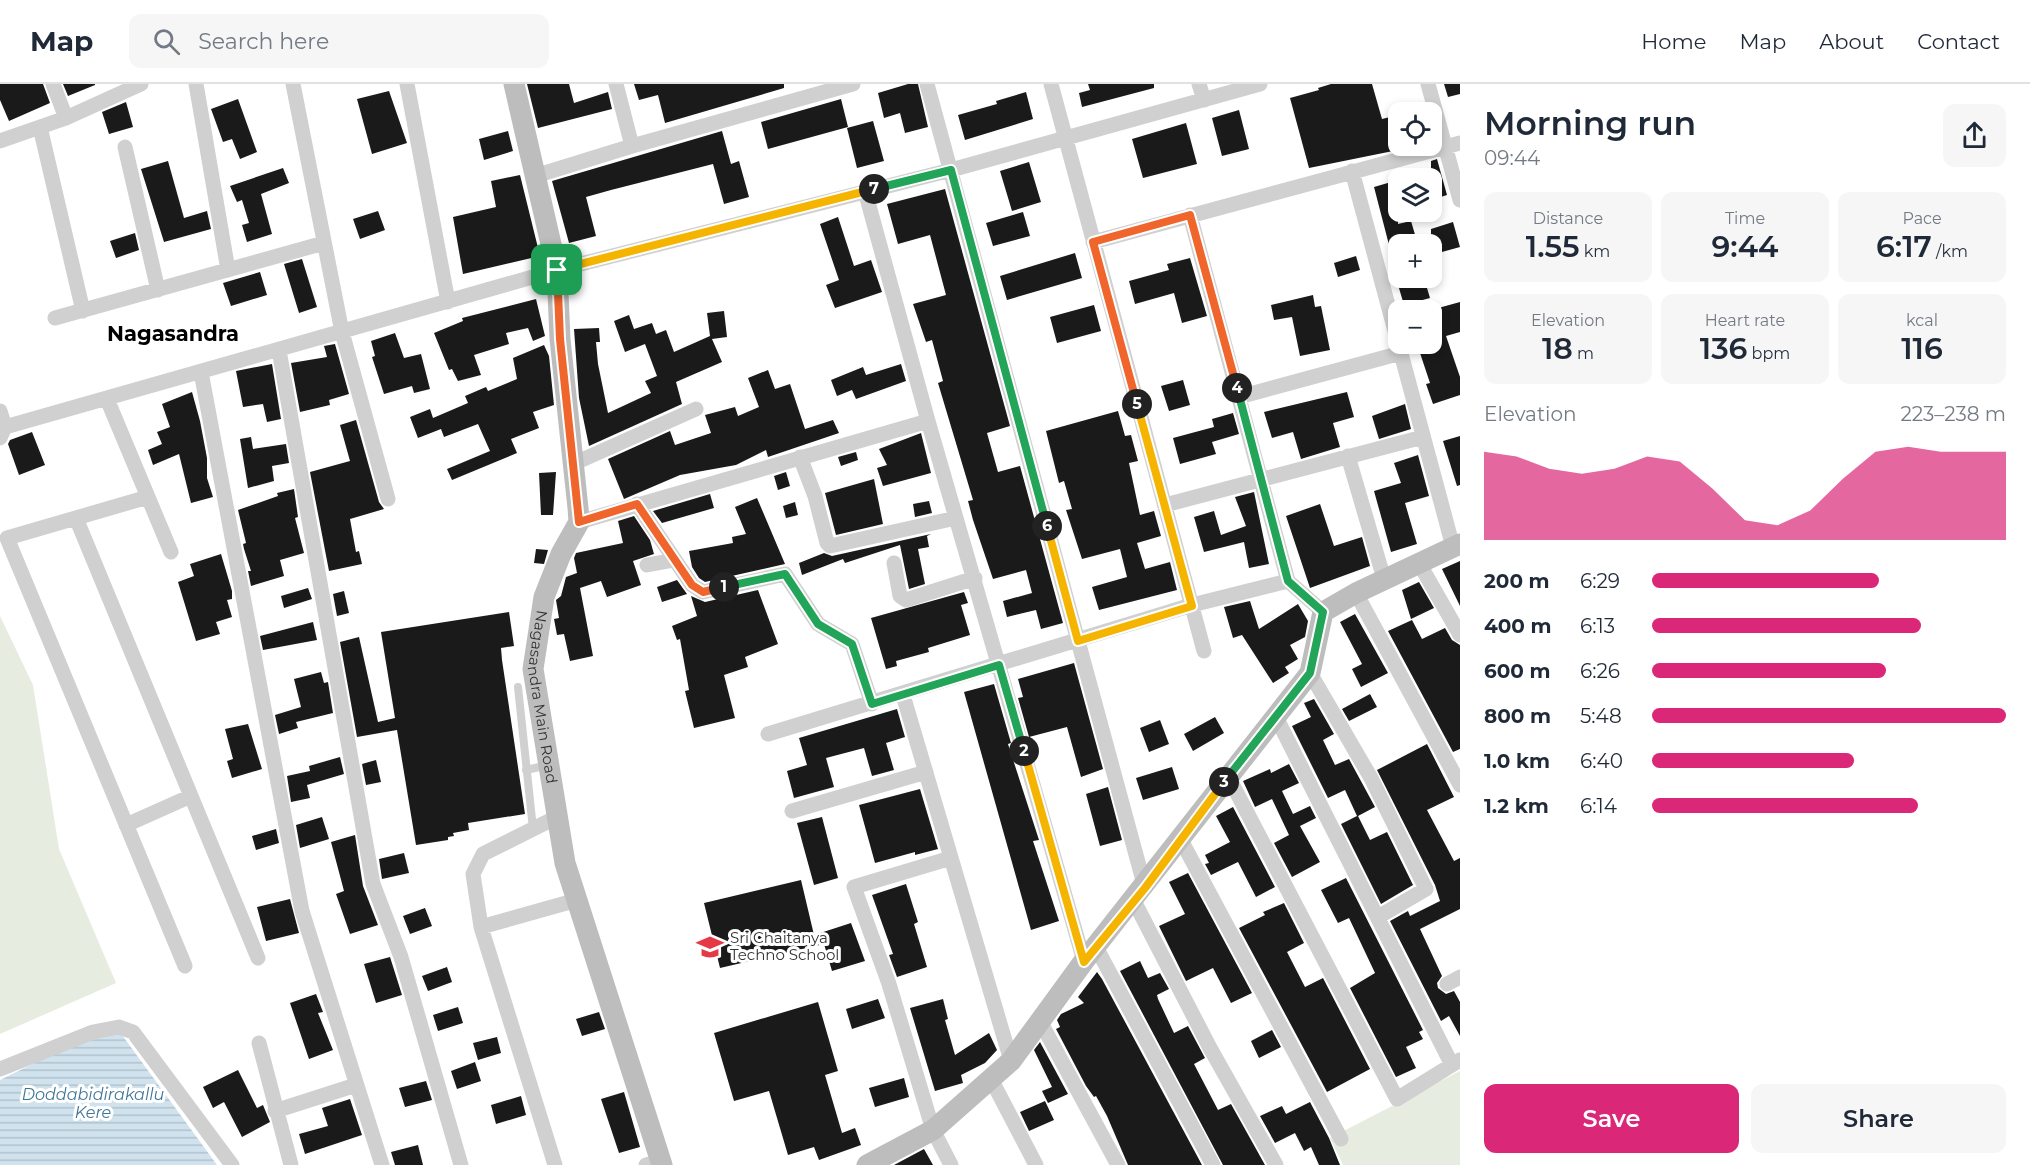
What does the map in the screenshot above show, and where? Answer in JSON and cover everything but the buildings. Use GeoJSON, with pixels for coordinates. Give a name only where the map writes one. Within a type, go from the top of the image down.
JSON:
{"type":"FeatureCollection","features":[{"type":"Feature","properties":{"kind":"street"},"geometry":{"type":"LineString","coordinates":[[53,84],[66,118]]}},
{"type":"Feature","properties":{"kind":"street"},"geometry":{"type":"LineString","coordinates":[[2,136],[66,118],[141,84]]}},
{"type":"Feature","properties":{"kind":"street"},"geometry":{"type":"LineString","coordinates":[[196,84],[228,270]]}},
{"type":"Feature","properties":{"kind":"street"},"geometry":{"type":"LineString","coordinates":[[293,84],[342,332],[388,499]]}},
{"type":"Feature","properties":{"kind":"street"},"geometry":{"type":"LineString","coordinates":[[407,84],[448,302]]}},
{"type":"Feature","properties":{"kind":"street"},"geometry":{"type":"LineString","coordinates":[[514,84],[557,270],[560,339],[575,464],[579,522],[928,421]]}},
{"type":"Feature","properties":{"kind":"street"},"geometry":{"type":"LineString","coordinates":[[616,84],[632,146]]}},
{"type":"Feature","properties":{"kind":"street"},"geometry":{"type":"LineString","coordinates":[[535,176],[837,86],[853,84]]}},
{"type":"Feature","properties":{"kind":"street"},"geometry":{"type":"LineString","coordinates":[[927,84],[1078,641],[1139,894],[1210,1048],[1276,1165]]}},
{"type":"Feature","properties":{"kind":"street"},"geometry":{"type":"LineString","coordinates":[[1051,84],[1204,651]]}},
{"type":"Feature","properties":{"kind":"street"},"geometry":{"type":"LineString","coordinates":[[1200,84],[1204,100]]}},
{"type":"Feature","properties":{"kind":"street"},"geometry":{"type":"LineString","coordinates":[[0,411],[3,433],[107,399],[557,270],[951,170],[1260,84]]}},
{"type":"Feature","properties":{"kind":"street"},"geometry":{"type":"LineString","coordinates":[[1428,84],[1453,145],[1460,200]]}},
{"type":"Feature","properties":{"kind":"street"},"geometry":{"type":"LineString","coordinates":[[40,127],[83,311]]}},
{"type":"Feature","properties":{"kind":"street"},"geometry":{"type":"LineString","coordinates":[[1093,242],[1453,145]]}},
{"type":"Feature","properties":{"kind":"street"},"geometry":{"type":"LineString","coordinates":[[125,147],[158,290]]}},
{"type":"Feature","properties":{"kind":"street"},"geometry":{"type":"LineString","coordinates":[[1352,171],[1388,305]]}},
{"type":"Feature","properties":{"kind":"street"},"geometry":{"type":"LineString","coordinates":[[865,191],[928,421],[999,665],[1090,954],[1213,1165]]}},
{"type":"Feature","properties":{"kind":"street"},"geometry":{"type":"LineString","coordinates":[[1190,215],[1288,581],[1323,612]]}},
{"type":"Feature","properties":{"kind":"street"},"geometry":{"type":"LineString","coordinates":[[55,318],[324,243]]}},
{"type":"Feature","properties":{"kind":"street"},"geometry":{"type":"LineString","coordinates":[[279,350],[373,884],[401,957],[461,1165]]}},
{"type":"Feature","properties":{"kind":"street"},"geometry":{"type":"LineString","coordinates":[[1239,398],[1397,354]]}},
{"type":"Feature","properties":{"kind":"street"},"geometry":{"type":"LineString","coordinates":[[871,1164],[933,1130],[1011,1061],[1090,954],[1310,673],[1323,612],[1384,579],[1456,546],[1423,437],[1401,354]]}},
{"type":"Feature","properties":{"kind":"street"},"geometry":{"type":"LineString","coordinates":[[201,372],[302,911],[382,1165]]}},
{"type":"Feature","properties":{"kind":"street"},"geometry":{"type":"LineString","coordinates":[[107,399],[171,552]]}},
{"type":"Feature","properties":{"kind":"street"},"geometry":{"type":"LineString","coordinates":[[575,464],[696,409]]}},
{"type":"Feature","properties":{"kind":"street"},"geometry":{"type":"LineString","coordinates":[[1164,505],[1423,437]]}},
{"type":"Feature","properties":{"kind":"street"},"geometry":{"type":"LineString","coordinates":[[1348,456],[1384,579]]}},
{"type":"Feature","properties":{"kind":"street"},"geometry":{"type":"LineString","coordinates":[[800,457],[815,496],[827,543],[830,546],[956,518]]}},
{"type":"Feature","properties":{"kind":"street"},"geometry":{"type":"LineString","coordinates":[[148,497],[6,538],[185,966]]}},
{"type":"Feature","properties":{"kind":"street"},"geometry":{"type":"LineString","coordinates":[[637,504],[692,585],[703,592],[785,574],[818,624],[852,644],[872,704]]}},
{"type":"Feature","properties":{"kind":"street"},"geometry":{"type":"LineString","coordinates":[[76,518],[258,958]]}},
{"type":"Feature","properties":{"kind":"street","name":"Nagasandra Main Road"},"geometry":{"type":"LineString","coordinates":[[579,522],[561,554],[544,597],[533,669],[565,863],[656,1164]]}},
{"type":"Feature","properties":{"kind":"street"},"geometry":{"type":"LineString","coordinates":[[647,565],[674,560]]}},
{"type":"Feature","properties":{"kind":"street"},"geometry":{"type":"LineString","coordinates":[[894,562],[900,596],[906,600],[975,578]]}},
{"type":"Feature","properties":{"kind":"street"},"geometry":{"type":"LineString","coordinates":[[1419,563],[1460,635]]}},
{"type":"Feature","properties":{"kind":"street"},"geometry":{"type":"LineString","coordinates":[[768,734],[1192,606],[1288,581]]}},
{"type":"Feature","properties":{"kind":"street"},"geometry":{"type":"LineString","coordinates":[[1356,593],[1460,785]]}},
{"type":"Feature","properties":{"kind":"street"},"geometry":{"type":"LineString","coordinates":[[1310,673],[1371,778],[1426,889],[1378,917]]}},
{"type":"Feature","properties":{"kind":"street"},"geometry":{"type":"LineString","coordinates":[[903,695],[1011,1061]]}},
{"type":"Feature","properties":{"kind":"street"},"geometry":{"type":"LineString","coordinates":[[1228,776],[1397,1099],[1456,1063],[1378,917],[1276,717]]}},
{"type":"Feature","properties":{"kind":"street"},"geometry":{"type":"LineString","coordinates":[[792,811],[926,772]]}},
{"type":"Feature","properties":{"kind":"street"},"geometry":{"type":"LineString","coordinates":[[126,825],[191,796]]}},
{"type":"Feature","properties":{"kind":"street"},"geometry":{"type":"LineString","coordinates":[[555,1165],[481,927],[473,874],[483,854],[557,817]]}},
{"type":"Feature","properties":{"kind":"street"},"geometry":{"type":"LineString","coordinates":[[1181,840],[1341,1139]]}},
{"type":"Feature","properties":{"kind":"street"},"geometry":{"type":"LineString","coordinates":[[951,858],[854,887],[889,984],[933,1130],[951,1165]]}},
{"type":"Feature","properties":{"kind":"street"},"geometry":{"type":"LineString","coordinates":[[481,927],[577,900]]}},
{"type":"Feature","properties":{"kind":"street"},"geometry":{"type":"LineString","coordinates":[[1040,1021],[1118,1165]]}},
{"type":"Feature","properties":{"kind":"street"},"geometry":{"type":"LineString","coordinates":[[0,1069],[93,1032],[119,1027],[133,1032],[232,1165]]}},
{"type":"Feature","properties":{"kind":"street"},"geometry":{"type":"LineString","coordinates":[[259,1043],[291,1165]]}},
{"type":"Feature","properties":{"kind":"street"},"geometry":{"type":"LineString","coordinates":[[991,1079],[1036,1165]]}},
{"type":"Feature","properties":{"kind":"street"},"geometry":{"type":"LineString","coordinates":[[275,1111],[356,1084]]}},
{"type":"Feature","properties":{"kind":"lane"},"geometry":{"type":"LineString","coordinates":[[518,687],[533,829]]}},
{"type":"Feature","properties":{"kind":"lane"},"geometry":{"type":"LineString","coordinates":[[526,770],[548,765]]}},
{"type":"Feature","properties":{"kind":"shaded area"},"geometry":{"type":"Polygon","coordinates":[[[0,616],[33,685],[59,849],[116,983],[0,1034],[0,616]]]}},
{"type":"Feature","properties":{"kind":"shaded area"},"geometry":{"type":"Polygon","coordinates":[[[1460,1071],[1460,1165],[1343,1165],[1330,1138],[1460,1071]]]}},
{"type":"Feature","properties":{"kind":"water","name":"Doddabidirakallu Kere"},"geometry":{"type":"Polygon","coordinates":[[[114,1024],[217,1165],[0,1165],[0,1080],[114,1024]]]}},
{"type":"Feature","properties":{"kind":"place","name":"Sri Chaitanya Techno School"},"geometry":{"type":"Point","coordinates":[710,947]}},
{"type":"Feature","properties":{"kind":"district","name":"Nagasandra"},"geometry":{"type":"Point","coordinates":[173,334]}},
{"type":"Feature","properties":{"kind":"route"},"geometry":{"type":"LineString","coordinates":[[951,170],[1078,641],[1192,606],[1093,242],[1190,215],[1288,581],[1323,612],[1310,673],[1250,747],[1145,888],[1084,962],[999,665],[872,704],[852,644],[818,624],[785,574],[703,592],[692,585],[637,504],[579,522],[575,464],[560,339],[557,270],[951,170]]}}]}
